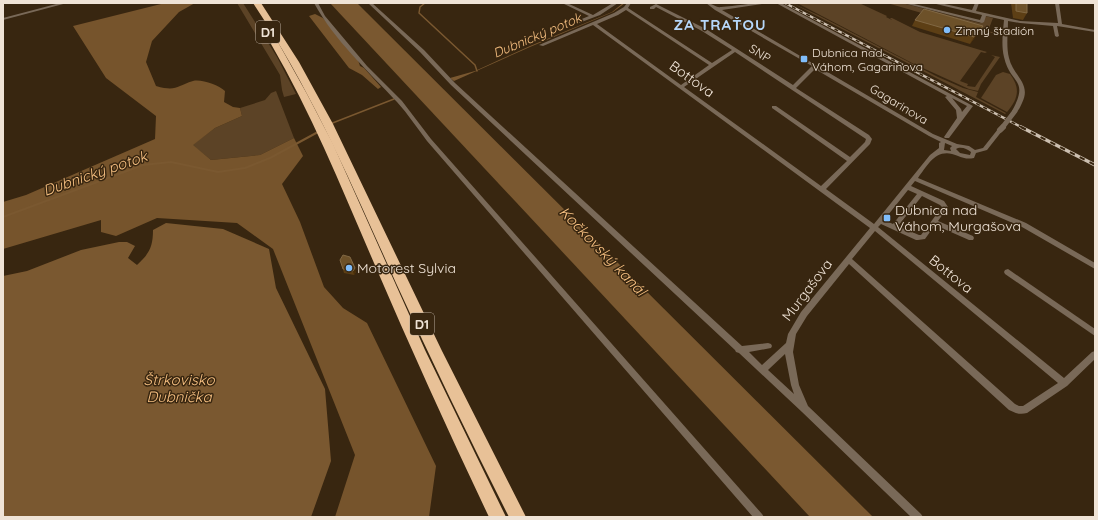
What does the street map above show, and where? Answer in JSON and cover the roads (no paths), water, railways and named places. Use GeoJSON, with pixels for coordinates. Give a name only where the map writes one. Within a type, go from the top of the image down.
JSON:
{"type":"FeatureCollection","features":[{"type":"Feature","properties":{"kind":"highway","name":"D1"},"geometry":{"type":"LineString","coordinates":[[248,3],[286,61],[325,128],[518,517]]}},
{"type":"Feature","properties":{"kind":"highway","name":"D1"},"geometry":{"type":"LineString","coordinates":[[257,3],[294,58],[325,128],[403,317],[498,517]]}},
{"type":"Feature","properties":{"kind":"street"},"geometry":{"type":"LineString","coordinates":[[3,19],[65,3]]}},
{"type":"Feature","properties":{"kind":"street"},"geometry":{"type":"LineString","coordinates":[[316,3],[323,16],[365,66],[395,96],[429,140],[759,517]]}},
{"type":"Feature","properties":{"kind":"street"},"geometry":{"type":"LineString","coordinates":[[371,3],[422,51],[453,84],[739,350],[805,408]]}},
{"type":"Feature","properties":{"kind":"street"},"geometry":{"type":"LineString","coordinates":[[564,3],[592,16]]}},
{"type":"Feature","properties":{"kind":"street"},"geometry":{"type":"LineString","coordinates":[[579,22],[616,3]]}},
{"type":"Feature","properties":{"kind":"street"},"geometry":{"type":"LineString","coordinates":[[541,45],[626,8],[629,3]]}},
{"type":"Feature","properties":{"kind":"street","name":"Gagarinova"},"geometry":{"type":"LineString","coordinates":[[708,3],[954,149]]}},
{"type":"Feature","properties":{"kind":"street"},"geometry":{"type":"LineString","coordinates":[[718,9],[762,3]]}},
{"type":"Feature","properties":{"kind":"street"},"geometry":{"type":"LineString","coordinates":[[778,3],[970,106],[947,137]]}},
{"type":"Feature","properties":{"kind":"street"},"geometry":{"type":"LineString","coordinates":[[905,3],[982,22],[984,14]]}},
{"type":"Feature","properties":{"kind":"street"},"geometry":{"type":"LineString","coordinates":[[934,3],[1006,19],[1058,24],[1095,31]]}},
{"type":"Feature","properties":{"kind":"street"},"geometry":{"type":"LineString","coordinates":[[974,12],[977,3]]}},
{"type":"Feature","properties":{"kind":"street"},"geometry":{"type":"LineString","coordinates":[[1057,3],[1057,36]]}},
{"type":"Feature","properties":{"kind":"street","name":"SNP"},"geometry":{"type":"LineString","coordinates":[[652,8],[656,5],[704,30],[794,87],[867,136],[869,139],[868,142],[822,190]]}},
{"type":"Feature","properties":{"kind":"street"},"geometry":{"type":"LineString","coordinates":[[626,8],[712,65]]}},
{"type":"Feature","properties":{"kind":"street"},"geometry":{"type":"LineString","coordinates":[[932,156],[964,146],[972,150],[985,150],[1015,111],[1023,97],[1023,90],[1006,57],[1006,19]]}},
{"type":"Feature","properties":{"kind":"street","name":"Bottova"},"geometry":{"type":"LineString","coordinates":[[594,23],[875,228],[1064,383]]}},
{"type":"Feature","properties":{"kind":"street"},"geometry":{"type":"LineString","coordinates":[[681,87],[735,50]]}},
{"type":"Feature","properties":{"kind":"street"},"geometry":{"type":"LineString","coordinates":[[794,87],[815,66]]}},
{"type":"Feature","properties":{"kind":"street"},"geometry":{"type":"LineString","coordinates":[[948,97],[959,110],[960,118]]}},
{"type":"Feature","properties":{"kind":"street"},"geometry":{"type":"LineString","coordinates":[[774,107],[850,160]]}},
{"type":"Feature","properties":{"kind":"street","name":"Gagarinova"},"geometry":{"type":"LineString","coordinates":[[935,137],[942,146]]}},
{"type":"Feature","properties":{"kind":"street"},"geometry":{"type":"LineString","coordinates":[[942,146],[954,149],[964,157],[973,156],[972,150]]}},
{"type":"Feature","properties":{"kind":"street","name":"Murgašova"},"geometry":{"type":"LineString","coordinates":[[918,517],[829,433],[805,408],[792,374],[790,345],[791,336],[800,319],[881,221],[932,156],[942,146]]}},
{"type":"Feature","properties":{"kind":"street"},"geometry":{"type":"LineString","coordinates":[[915,179],[1024,225],[1095,266]]}},
{"type":"Feature","properties":{"kind":"street"},"geometry":{"type":"LineString","coordinates":[[881,221],[918,238],[923,237],[946,207],[942,202],[908,187]]}},
{"type":"Feature","properties":{"kind":"street"},"geometry":{"type":"LineString","coordinates":[[894,227],[920,193]]}},
{"type":"Feature","properties":{"kind":"street"},"geometry":{"type":"LineString","coordinates":[[935,222],[971,238]]}},
{"type":"Feature","properties":{"kind":"street"},"geometry":{"type":"LineString","coordinates":[[849,260],[1012,407],[1018,410],[1024,410],[1064,383],[1095,354]]}},
{"type":"Feature","properties":{"kind":"street"},"geometry":{"type":"LineString","coordinates":[[1008,272],[1095,333]]}},
{"type":"Feature","properties":{"kind":"street"},"geometry":{"type":"LineString","coordinates":[[762,370],[790,345]]}},
{"type":"Feature","properties":{"kind":"street"},"geometry":{"type":"LineString","coordinates":[[739,350],[768,346]]}},
{"type":"Feature","properties":{"kind":"water","name":"Kočkovský kanál"},"geometry":{"type":"Polygon","coordinates":[[[330,3],[357,3],[873,517],[810,517],[330,3]]]}},
{"type":"Feature","properties":{"kind":"water"},"geometry":{"type":"Polygon","coordinates":[[[625,3],[613,12],[454,81],[450,78],[475,71],[530,46],[612,12],[625,3]]]}},
{"type":"Feature","properties":{"kind":"water","name":"Štrkovisko Dubnička"},"geometry":{"type":"Polygon","coordinates":[[[166,223],[223,229],[269,249],[276,288],[325,389],[331,461],[311,517],[3,517],[3,276],[27,271],[81,250],[119,242],[127,242],[135,246],[128,258],[137,265],[150,250],[153,230],[166,223]]]}},
{"type":"Feature","properties":{"kind":"waterway"},"geometry":{"type":"LineString","coordinates":[[425,3],[420,7],[419,13],[475,65],[477,71]]}},
{"type":"Feature","properties":{"kind":"waterway","name":"Dubnický potok"},"geometry":{"type":"LineString","coordinates":[[330,124],[394,99]]}},
{"type":"Feature","properties":{"kind":"waterway","name":"Dubnický potok"},"geometry":{"type":"LineString","coordinates":[[3,217],[143,165],[171,162],[218,172],[245,168],[270,158],[318,132]]}},
{"type":"Feature","properties":{"kind":"railway"},"geometry":{"type":"LineString","coordinates":[[785,3],[1023,128]]}},
{"type":"Feature","properties":{"kind":"railway"},"geometry":{"type":"LineString","coordinates":[[1021,127],[1095,165]]}},
{"type":"Feature","properties":{"kind":"place","name":"Zimný štadión"},"geometry":{"type":"Point","coordinates":[947,30]}},
{"type":"Feature","properties":{"kind":"place","name":"Dubnica nad Váhom, Gagarinova"},"geometry":{"type":"Point","coordinates":[804,59]}},
{"type":"Feature","properties":{"kind":"place","name":"Dubnica nad Váhom, Murgašova"},"geometry":{"type":"Point","coordinates":[887,218]}},
{"type":"Feature","properties":{"kind":"place","name":"Motorest Sylvia"},"geometry":{"type":"Point","coordinates":[349,268]}},
{"type":"Feature","properties":{"kind":"district","name":"ZA TRAŤOU"},"geometry":{"type":"Point","coordinates":[720,24]}}]}
